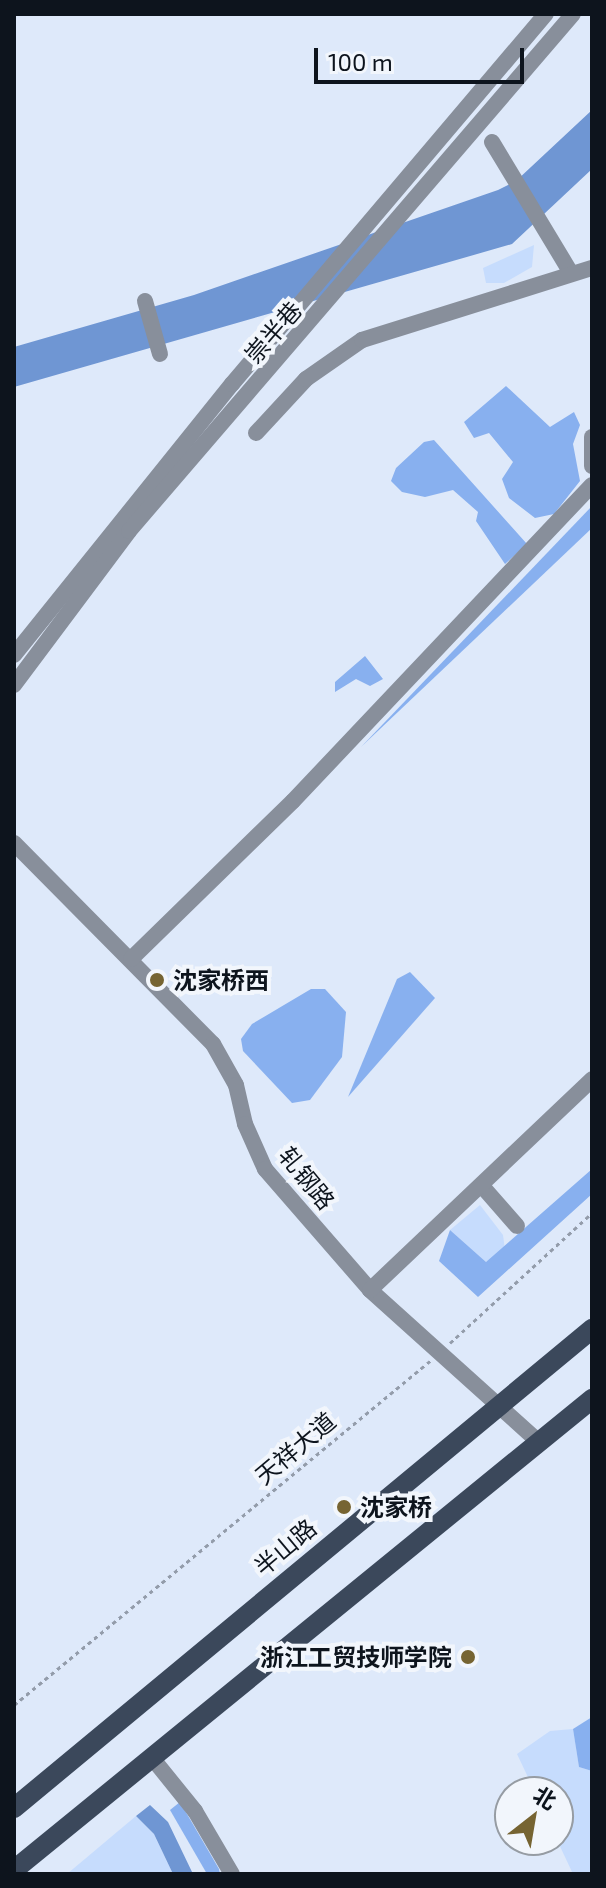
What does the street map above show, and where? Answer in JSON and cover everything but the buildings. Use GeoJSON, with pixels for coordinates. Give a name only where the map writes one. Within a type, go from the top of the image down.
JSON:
{"type":"FeatureCollection","features":[{"type":"Feature","properties":{"kind":"main road","name":"半山路"},"geometry":{"type":"LineString","coordinates":[[14,1808],[592,1329]]}},
{"type":"Feature","properties":{"kind":"main road"},"geometry":{"type":"LineString","coordinates":[[14,1870],[591,1401]]}},
{"type":"Feature","properties":{"kind":"street","name":"崇半巷"},"geometry":{"type":"LineString","coordinates":[[14,655],[271,339],[546,14]]}},
{"type":"Feature","properties":{"kind":"street","name":"崇半巷"},"geometry":{"type":"LineString","coordinates":[[14,685],[129,531],[397,225],[573,14]]}},
{"type":"Feature","properties":{"kind":"street"},"geometry":{"type":"LineString","coordinates":[[492,142],[571,273]]}},
{"type":"Feature","properties":{"kind":"street"},"geometry":{"type":"LineString","coordinates":[[256,433],[306,379],[362,340],[592,268]]}},
{"type":"Feature","properties":{"kind":"street"},"geometry":{"type":"LineString","coordinates":[[145,301],[160,354]]}},
{"type":"Feature","properties":{"kind":"street"},"geometry":{"type":"LineString","coordinates":[[592,437],[592,466]]}},
{"type":"Feature","properties":{"kind":"street"},"geometry":{"type":"LineString","coordinates":[[131,959],[293,801],[592,485]]}},
{"type":"Feature","properties":{"kind":"street","name":"轧钢路"},"geometry":{"type":"LineString","coordinates":[[14,843],[213,1044],[236,1085],[245,1124],[265,1169],[370,1290],[501,1403],[540,1443]]}},
{"type":"Feature","properties":{"kind":"street"},"geometry":{"type":"LineString","coordinates":[[370,1290],[592,1079]]}},
{"type":"Feature","properties":{"kind":"street"},"geometry":{"type":"LineString","coordinates":[[482,1186],[517,1226]]}},
{"type":"Feature","properties":{"kind":"street"},"geometry":{"type":"LineString","coordinates":[[153,1759],[195,1811],[232,1874]]}},
{"type":"Feature","properties":{"kind":"path","name":"天祥大道"},"geometry":{"type":"LineString","coordinates":[[14,1705],[441,1352],[592,1213]]}},
{"type":"Feature","properties":{"kind":"shaded area"},"geometry":{"type":"Polygon","coordinates":[[[592,110],[592,169],[512,244],[14,387],[14,347],[194,295],[498,190],[516,181],[592,110]]]}},
{"type":"Feature","properties":{"kind":"shaded area"},"geometry":{"type":"Polygon","coordinates":[[[534,245],[532,267],[504,283],[486,283],[483,268],[534,245]]]}},
{"type":"Feature","properties":{"kind":"shaded area"},"geometry":{"type":"Polygon","coordinates":[[[506,386],[550,427],[574,412],[580,425],[573,444],[580,481],[554,514],[535,518],[509,498],[502,479],[513,462],[489,433],[474,438],[464,422],[506,386]]]}},
{"type":"Feature","properties":{"kind":"shaded area"},"geometry":{"type":"Polygon","coordinates":[[[434,440],[527,544],[505,564],[476,521],[478,512],[453,490],[425,497],[402,492],[391,481],[396,468],[424,442],[434,440]]]}},
{"type":"Feature","properties":{"kind":"shaded area"},"geometry":{"type":"Polygon","coordinates":[[[592,506],[592,528],[361,747],[592,506]]]}},
{"type":"Feature","properties":{"kind":"shaded area"},"geometry":{"type":"Polygon","coordinates":[[[365,656],[383,679],[370,686],[356,679],[335,692],[335,682],[365,656]]]}},
{"type":"Feature","properties":{"kind":"shaded area"},"geometry":{"type":"Polygon","coordinates":[[[410,972],[435,998],[348,1097],[397,979],[410,972]]]}},
{"type":"Feature","properties":{"kind":"shaded area"},"geometry":{"type":"Polygon","coordinates":[[[311,989],[325,989],[346,1012],[342,1057],[310,1100],[292,1103],[243,1051],[241,1039],[252,1024],[311,989]]]}},
{"type":"Feature","properties":{"kind":"shaded area"},"geometry":{"type":"Polygon","coordinates":[[[592,1169],[592,1194],[478,1297],[439,1261],[450,1230],[486,1262],[592,1169]]]}},
{"type":"Feature","properties":{"kind":"shaded area"},"geometry":{"type":"Polygon","coordinates":[[[480,1205],[503,1235],[505,1250],[486,1262],[450,1230],[480,1205]]]}},
{"type":"Feature","properties":{"kind":"shaded area"},"geometry":{"type":"Polygon","coordinates":[[[592,1717],[592,1771],[579,1767],[573,1729],[592,1717]]]}},
{"type":"Feature","properties":{"kind":"shaded area"},"geometry":{"type":"Polygon","coordinates":[[[573,1729],[579,1767],[592,1771],[592,1874],[573,1874],[565,1856],[574,1856],[574,1776],[527,1776],[517,1754],[550,1731],[573,1729]]]}},
{"type":"Feature","properties":{"kind":"shaded area"},"geometry":{"type":"Polygon","coordinates":[[[180,1802],[220,1874],[207,1874],[170,1810],[180,1802]]]}},
{"type":"Feature","properties":{"kind":"shaded area"},"geometry":{"type":"Polygon","coordinates":[[[150,1805],[168,1822],[193,1874],[173,1874],[154,1834],[136,1816],[150,1805]]]}},
{"type":"Feature","properties":{"kind":"shaded area"},"geometry":{"type":"Polygon","coordinates":[[[136,1816],[154,1834],[173,1874],[67,1874],[136,1816]]]}},
{"type":"Feature","properties":{"kind":"place","name":"沈家桥西"},"geometry":{"type":"Point","coordinates":[157,980]}},
{"type":"Feature","properties":{"kind":"place","name":"沈家桥"},"geometry":{"type":"Point","coordinates":[344,1507]}},
{"type":"Feature","properties":{"kind":"place","name":"浙江工贸技师学院"},"geometry":{"type":"Point","coordinates":[468,1657]}}]}
